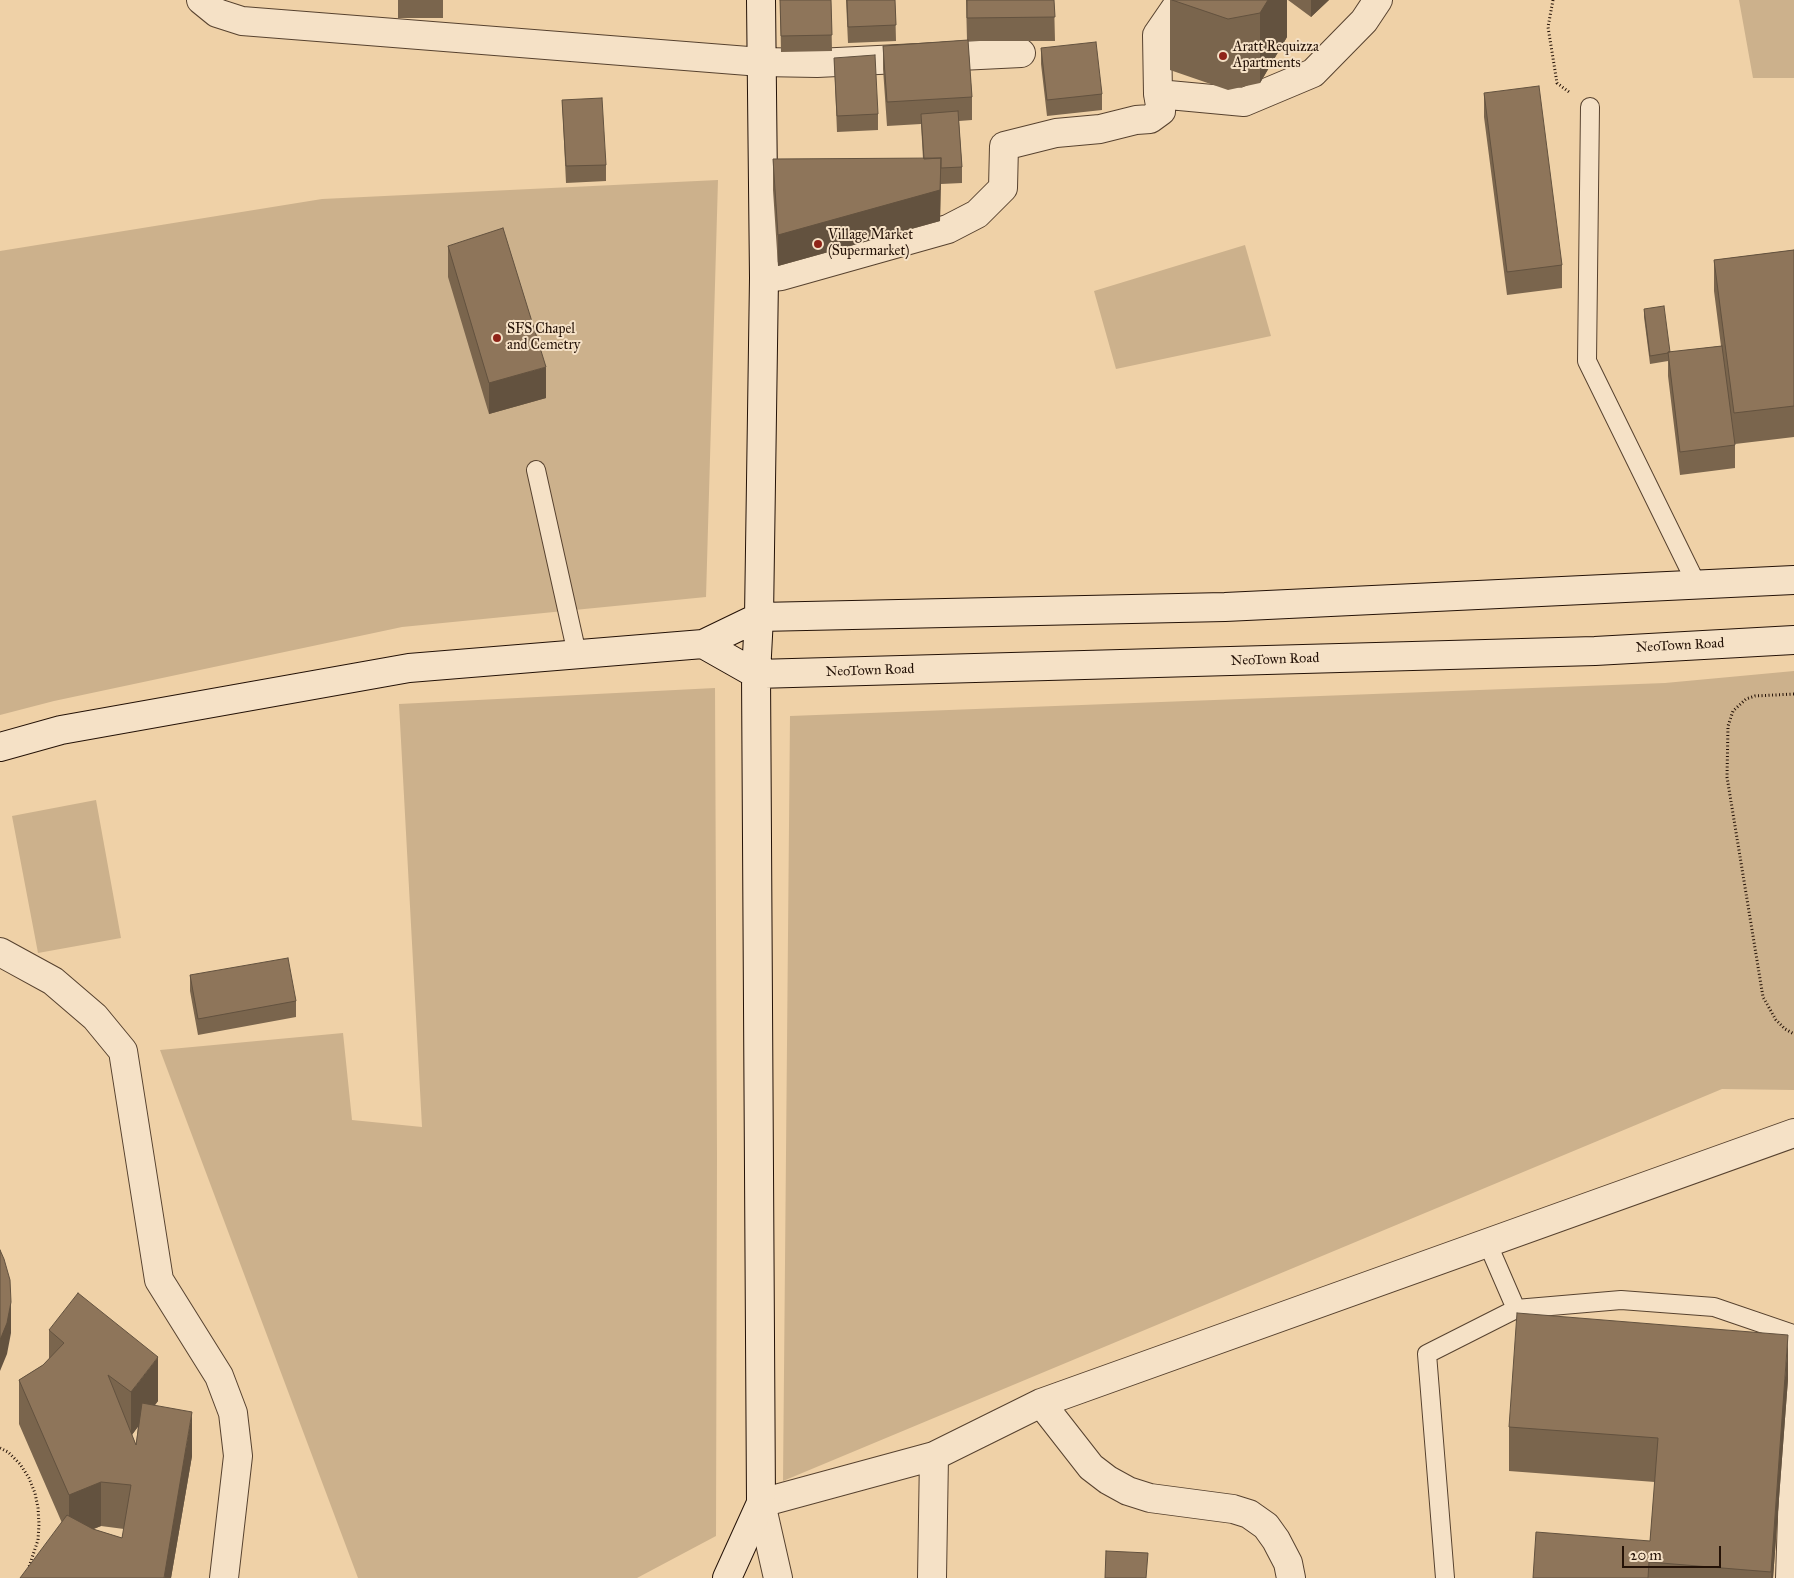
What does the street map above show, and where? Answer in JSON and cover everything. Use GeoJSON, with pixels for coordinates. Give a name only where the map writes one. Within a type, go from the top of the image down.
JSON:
{"type":"FeatureCollection","features":[{"type":"Feature","properties":{"kind":"street"},"geometry":{"type":"LineString","coordinates":[[201,0],[218,13],[242,21],[761,62],[817,63],[1021,53]]}},
{"type":"Feature","properties":{"kind":"street"},"geometry":{"type":"LineString","coordinates":[[761,0],[764,278],[759,618],[756,674],[761,1503],[778,1578]]}},
{"type":"Feature","properties":{"kind":"street"},"geometry":{"type":"LineString","coordinates":[[764,278],[780,276],[948,228],[977,214],[1003,188],[1004,146],[1056,133],[1100,129],[1136,120],[1150,119],[1162,111],[1158,94],[1157,35],[1181,0]]}},
{"type":"Feature","properties":{"kind":"street"},"geometry":{"type":"LineString","coordinates":[[1158,94],[1244,102],[1305,77],[1313,73],[1364,21],[1378,0]]}},
{"type":"Feature","properties":{"kind":"street"},"geometry":{"type":"LineString","coordinates":[[0,747],[60,730],[409,668],[703,644],[759,618],[1225,607],[1794,580]]}},
{"type":"Feature","properties":{"kind":"street","name":"NeoTown Road"},"geometry":{"type":"LineString","coordinates":[[756,674],[1595,651],[1794,640]]}},
{"type":"Feature","properties":{"kind":"street"},"geometry":{"type":"LineString","coordinates":[[703,644],[756,674]]}},
{"type":"Feature","properties":{"kind":"street"},"geometry":{"type":"LineString","coordinates":[[0,952],[53,981],[95,1017],[123,1051],[159,1280],[219,1376],[233,1413],[238,1456],[224,1578]]}},
{"type":"Feature","properties":{"kind":"street"},"geometry":{"type":"LineString","coordinates":[[761,1503],[934,1456],[1041,1403],[1794,1133]]}},
{"type":"Feature","properties":{"kind":"street"},"geometry":{"type":"LineString","coordinates":[[1041,1403],[1091,1467],[1108,1480],[1128,1491],[1150,1498],[1233,1509],[1248,1514],[1266,1526],[1288,1563],[1291,1578]]}},
{"type":"Feature","properties":{"kind":"street"},"geometry":{"type":"LineString","coordinates":[[932,1578],[934,1456]]}},
{"type":"Feature","properties":{"kind":"street"},"geometry":{"type":"LineString","coordinates":[[727,1578],[761,1503]]}},
{"type":"Feature","properties":{"kind":"lane"},"geometry":{"type":"LineString","coordinates":[[1590,107],[1587,361],[1697,585]]}},
{"type":"Feature","properties":{"kind":"lane"},"geometry":{"type":"LineString","coordinates":[[536,470],[577,654]]}},
{"type":"Feature","properties":{"kind":"lane"},"geometry":{"type":"LineString","coordinates":[[1487,1242],[1516,1309]]}},
{"type":"Feature","properties":{"kind":"lane"},"geometry":{"type":"LineString","coordinates":[[1445,1578],[1427,1354],[1516,1309],[1621,1300],[1714,1307],[1793,1334],[1786,1578]]}},
{"type":"Feature","properties":{"kind":"path"},"geometry":{"type":"LineString","coordinates":[[1553,0],[1548,27],[1557,83],[1590,107]]}},
{"type":"Feature","properties":{"kind":"path"},"geometry":{"type":"LineString","coordinates":[[1794,694],[1755,696],[1746,699],[1733,711],[1728,726],[1727,777],[1763,997],[1776,1020],[1785,1029],[1794,1034]]}},
{"type":"Feature","properties":{"kind":"path"},"geometry":{"type":"LineString","coordinates":[[0,1448],[8,1452],[20,1464],[29,1478],[38,1508],[38,1540],[28,1570]]}},
{"type":"Feature","properties":{"kind":"shaded area"},"geometry":{"type":"Polygon","coordinates":[[[1739,0],[1794,0],[1794,78],[1753,78],[1739,0]]]}},
{"type":"Feature","properties":{"kind":"shaded area"},"geometry":{"type":"Polygon","coordinates":[[[718,180],[706,597],[402,627],[54,701],[0,715],[0,251],[322,199],[718,180]]]}},
{"type":"Feature","properties":{"kind":"shaded area"},"geometry":{"type":"Polygon","coordinates":[[[1245,245],[1271,336],[1116,369],[1094,291],[1245,245]]]}},
{"type":"Feature","properties":{"kind":"shaded area"},"geometry":{"type":"Polygon","coordinates":[[[1794,671],[1794,1090],[1722,1089],[783,1481],[790,716],[1665,683],[1794,671]]]}},
{"type":"Feature","properties":{"kind":"shaded area"},"geometry":{"type":"Polygon","coordinates":[[[715,688],[716,1536],[637,1578],[358,1578],[160,1050],[343,1033],[352,1120],[422,1127],[399,704],[715,688]]]}},
{"type":"Feature","properties":{"kind":"shaded area"},"geometry":{"type":"Polygon","coordinates":[[[96,800],[121,938],[38,953],[12,816],[96,800]]]}},
{"type":"Feature","properties":{"kind":"building"},"geometry":{"type":"Polygon","coordinates":[[[780,0],[831,0],[832,35],[781,36],[780,0]]]}},
{"type":"Feature","properties":{"kind":"building"},"geometry":{"type":"Polygon","coordinates":[[[847,0],[895,0],[896,25],[848,27],[847,0]]]}},
{"type":"Feature","properties":{"kind":"building"},"geometry":{"type":"Polygon","coordinates":[[[967,0],[1054,0],[1055,17],[967,18],[967,0]]]}},
{"type":"Feature","properties":{"kind":"building"},"geometry":{"type":"Polygon","coordinates":[[[1172,0],[1268,0],[1260,13],[1228,19],[1172,0]]]}},
{"type":"Feature","properties":{"kind":"building"},"geometry":{"type":"Polygon","coordinates":[[[968,40],[972,97],[887,102],[883,46],[968,40]]]}},
{"type":"Feature","properties":{"kind":"building"},"geometry":{"type":"Polygon","coordinates":[[[1096,42],[1102,94],[1047,100],[1041,48],[1096,42]]]}},
{"type":"Feature","properties":{"kind":"building"},"geometry":{"type":"Polygon","coordinates":[[[875,55],[878,114],[837,116],[834,58],[875,55]]]}},
{"type":"Feature","properties":{"kind":"building"},"geometry":{"type":"Polygon","coordinates":[[[1539,86],[1562,265],[1507,272],[1484,93],[1539,86]]]}},
{"type":"Feature","properties":{"kind":"building"},"geometry":{"type":"Polygon","coordinates":[[[602,98],[606,165],[566,166],[562,100],[602,98]]]}},
{"type":"Feature","properties":{"kind":"building"},"geometry":{"type":"Polygon","coordinates":[[[958,111],[962,167],[941,168],[941,158],[924,159],[921,114],[958,111]]]}},
{"type":"Feature","properties":{"kind":"building"},"geometry":{"type":"Polygon","coordinates":[[[941,158],[940,190],[778,235],[773,159],[941,158]]]}},
{"type":"Feature","properties":{"kind":"building","name":"SFS Chapel and Cemetry"},"geometry":{"type":"Polygon","coordinates":[[[503,228],[546,367],[489,383],[448,246],[503,228]]]}},
{"type":"Feature","properties":{"kind":"building"},"geometry":{"type":"Polygon","coordinates":[[[1794,250],[1794,406],[1734,413],[1714,260],[1794,250]]]}},
{"type":"Feature","properties":{"kind":"building"},"geometry":{"type":"Polygon","coordinates":[[[1664,306],[1670,352],[1650,356],[1644,309],[1664,306]]]}},
{"type":"Feature","properties":{"kind":"building"},"geometry":{"type":"Polygon","coordinates":[[[1722,346],[1735,445],[1680,452],[1668,352],[1722,346]]]}},
{"type":"Feature","properties":{"kind":"building"},"geometry":{"type":"Polygon","coordinates":[[[288,958],[296,1001],[198,1019],[190,975],[288,958]]]}},
{"type":"Feature","properties":{"kind":"building"},"geometry":{"type":"Polygon","coordinates":[[[0,1250],[10,1280],[11,1302],[7,1323],[0,1340],[0,1250]]]}},
{"type":"Feature","properties":{"kind":"building"},"geometry":{"type":"Polygon","coordinates":[[[78,1293],[158,1357],[131,1392],[108,1375],[136,1445],[142,1403],[192,1412],[164,1578],[20,1578],[67,1515],[93,1529],[122,1538],[131,1485],[101,1482],[69,1495],[19,1380],[43,1365],[64,1343],[49,1330],[78,1293]]]}},
{"type":"Feature","properties":{"kind":"building"},"geometry":{"type":"Polygon","coordinates":[[[1517,1313],[1788,1335],[1771,1572],[1649,1562],[1648,1578],[1533,1578],[1536,1532],[1650,1541],[1658,1438],[1509,1427],[1517,1313]]]}},
{"type":"Feature","properties":{"kind":"building"},"geometry":{"type":"Polygon","coordinates":[[[1106,1551],[1148,1553],[1146,1578],[1105,1578],[1106,1551]]]}},
{"type":"Feature","properties":{"kind":"place","name":"Aratt Requizza Apartments"},"geometry":{"type":"Point","coordinates":[1223,56]}},
{"type":"Feature","properties":{"kind":"place","name":"Village Market (Supermarket)"},"geometry":{"type":"Point","coordinates":[818,244]}},
{"type":"Feature","properties":{"kind":"place","name":"SFS Chapel and Cemetry"},"geometry":{"type":"Point","coordinates":[497,338]}}]}
